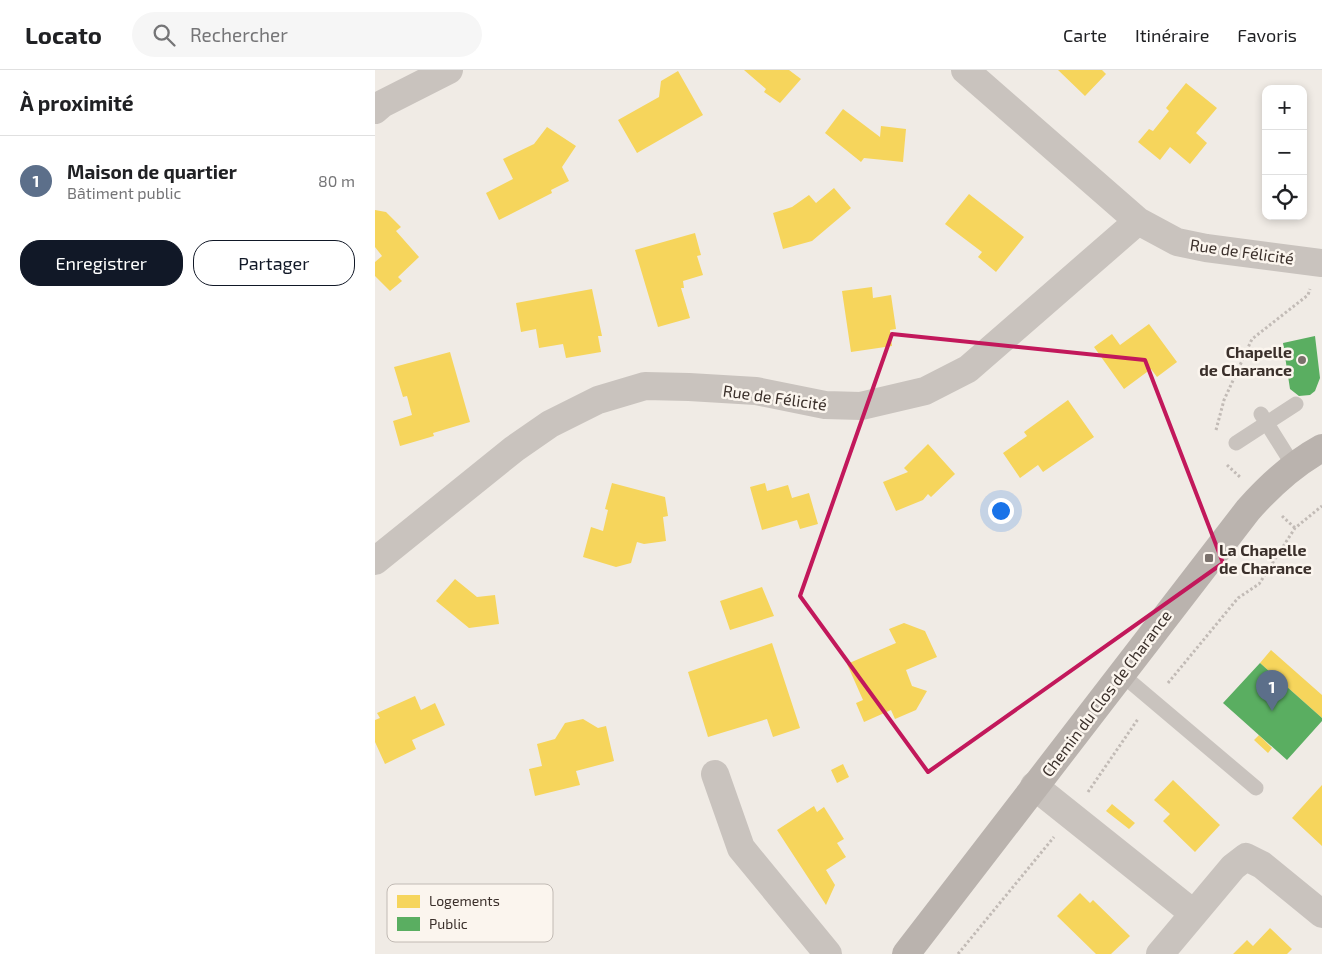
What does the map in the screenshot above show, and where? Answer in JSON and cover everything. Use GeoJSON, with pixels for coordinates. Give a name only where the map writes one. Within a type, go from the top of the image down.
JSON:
{"type":"FeatureCollection","features":[{"type":"Feature","properties":{"kind":"street"},"geometry":{"type":"LineString","coordinates":[[375,110],[382,104],[449,70]]}},
{"type":"Feature","properties":{"kind":"street","name":"Rue de Félicité"},"geometry":{"type":"LineString","coordinates":[[965,70],[1137,221],[1177,242],[1206,248],[1319,262]]}},
{"type":"Feature","properties":{"kind":"street","name":"Rue de Félicité"},"geometry":{"type":"LineString","coordinates":[[375,561],[514,449],[550,424],[598,400],[645,386],[689,387],[756,391],[825,405],[861,406],[925,391],[968,369],[1137,221]]}},
{"type":"Feature","properties":{"kind":"street","name":"Chemin du Clos de Charance"},"geometry":{"type":"LineString","coordinates":[[906,954],[1120,673],[1260,496],[1293,465],[1322,448]]}},
{"type":"Feature","properties":{"kind":"street"},"geometry":{"type":"LineString","coordinates":[[715,774],[741,848],[827,954]]}},
{"type":"Feature","properties":{"kind":"street"},"geometry":{"type":"LineString","coordinates":[[1034,786],[1193,913]]}},
{"type":"Feature","properties":{"kind":"street"},"geometry":{"type":"LineString","coordinates":[[1160,954],[1233,867],[1246,857],[1262,865],[1322,914]]}},
{"type":"Feature","properties":{"kind":"lane"},"geometry":{"type":"LineString","coordinates":[[1236,443],[1264,418],[1296,404]]}},
{"type":"Feature","properties":{"kind":"lane"},"geometry":{"type":"LineString","coordinates":[[1264,418],[1293,465]]}},
{"type":"Feature","properties":{"kind":"lane"},"geometry":{"type":"LineString","coordinates":[[1120,673],[1256,788]]}},
{"type":"Feature","properties":{"kind":"path"},"geometry":{"type":"LineString","coordinates":[[1215,434],[1224,400],[1251,339],[1308,296],[1319,262]]}},
{"type":"Feature","properties":{"kind":"path"},"geometry":{"type":"LineString","coordinates":[[1220,459],[1260,496]]}},
{"type":"Feature","properties":{"kind":"path"},"geometry":{"type":"LineString","coordinates":[[1168,683],[1238,598],[1259,584],[1295,528],[1322,506]]}},
{"type":"Feature","properties":{"kind":"highlighted area"},"geometry":{"type":"Polygon","coordinates":[[[892,334],[1145,360],[1223,563],[928,772],[800,596],[892,334]]]}},
{"type":"Feature","properties":{"kind":"building: Logements"},"geometry":{"type":"Polygon","coordinates":[[[744,70],[789,70],[801,79],[780,103],[764,92],[766,89],[744,70]]]}},
{"type":"Feature","properties":{"kind":"building: Logements"},"geometry":{"type":"Polygon","coordinates":[[[1058,70],[1102,70],[1106,74],[1085,96],[1058,70]]]}},
{"type":"Feature","properties":{"kind":"building: Logements"},"geometry":{"type":"Polygon","coordinates":[[[678,71],[703,115],[637,153],[618,120],[659,97],[661,81],[678,71]]]}},
{"type":"Feature","properties":{"kind":"building: Logements"},"geometry":{"type":"Polygon","coordinates":[[[1186,83],[1217,108],[1196,133],[1207,143],[1190,164],[1170,147],[1160,160],[1138,142],[1149,129],[1153,131],[1169,111],[1166,108],[1186,83]]]}},
{"type":"Feature","properties":{"kind":"building: Logements"},"geometry":{"type":"Polygon","coordinates":[[[843,109],[880,137],[881,126],[906,129],[903,162],[864,158],[861,162],[825,133],[843,109]]]}},
{"type":"Feature","properties":{"kind":"building: Logements"},"geometry":{"type":"Polygon","coordinates":[[[547,127],[576,146],[562,167],[569,181],[551,190],[552,193],[499,220],[486,193],[513,179],[503,159],[534,144],[547,127]]]}},
{"type":"Feature","properties":{"kind":"building: Logements"},"geometry":{"type":"Polygon","coordinates":[[[834,188],[851,208],[812,241],[783,249],[773,213],[792,207],[809,195],[816,203],[834,188]]]}},
{"type":"Feature","properties":{"kind":"building: Logements"},"geometry":{"type":"Polygon","coordinates":[[[969,194],[1024,237],[996,272],[978,257],[982,252],[945,224],[969,194]]]}},
{"type":"Feature","properties":{"kind":"building: Logements"},"geometry":{"type":"Polygon","coordinates":[[[375,210],[386,212],[401,227],[396,231],[419,257],[398,277],[402,281],[390,291],[375,276],[375,262],[382,256],[375,247],[375,210]]]}},
{"type":"Feature","properties":{"kind":"building: Logements"},"geometry":{"type":"Polygon","coordinates":[[[695,233],[701,255],[697,256],[703,275],[683,281],[684,288],[681,288],[690,318],[658,327],[635,250],[695,233]]]}},
{"type":"Feature","properties":{"kind":"building: Logements"},"geometry":{"type":"Polygon","coordinates":[[[872,287],[873,298],[891,295],[896,329],[890,330],[892,346],[851,352],[842,291],[872,287]]]}},
{"type":"Feature","properties":{"kind":"building: Logements"},"geometry":{"type":"Polygon","coordinates":[[[592,289],[602,336],[598,336],[601,352],[566,358],[563,344],[539,348],[536,329],[521,332],[516,303],[592,289]]]}},
{"type":"Feature","properties":{"kind":"building: Logements"},"geometry":{"type":"Polygon","coordinates":[[[1149,324],[1177,362],[1157,377],[1151,369],[1124,389],[1094,347],[1112,334],[1120,345],[1149,324]]]}},
{"type":"Feature","properties":{"kind":"building: Logements"},"geometry":{"type":"Polygon","coordinates":[[[450,352],[470,422],[433,433],[434,436],[400,446],[393,421],[412,415],[407,396],[403,397],[394,367],[450,352]]]}},
{"type":"Feature","properties":{"kind":"building: Logements"},"geometry":{"type":"Polygon","coordinates":[[[1068,400],[1094,437],[1043,472],[1038,465],[1020,478],[1003,453],[1027,436],[1024,432],[1068,400]]]}},
{"type":"Feature","properties":{"kind":"building: Logements"},"geometry":{"type":"Polygon","coordinates":[[[928,444],[955,474],[931,497],[928,494],[923,500],[896,511],[883,482],[908,472],[904,468],[928,444]]]}},
{"type":"Feature","properties":{"kind":"building: Logements"},"geometry":{"type":"Polygon","coordinates":[[[612,483],[665,497],[668,516],[663,517],[666,541],[644,544],[637,542],[631,563],[616,567],[583,557],[591,527],[603,531],[608,510],[605,509],[612,483]]]}},
{"type":"Feature","properties":{"kind":"building: Logements"},"geometry":{"type":"Polygon","coordinates":[[[765,483],[767,491],[788,485],[792,498],[809,493],[818,524],[800,529],[797,520],[762,530],[750,487],[765,483]]]}},
{"type":"Feature","properties":{"kind":"building: Logements"},"geometry":{"type":"Polygon","coordinates":[[[455,579],[477,597],[495,595],[499,624],[469,628],[436,601],[455,579]]]}},
{"type":"Feature","properties":{"kind":"building: Logements"},"geometry":{"type":"Polygon","coordinates":[[[762,587],[774,616],[730,630],[720,601],[762,587]]]}},
{"type":"Feature","properties":{"kind":"building: Logements"},"geometry":{"type":"Polygon","coordinates":[[[904,623],[925,631],[937,657],[906,670],[912,686],[927,691],[916,710],[895,719],[891,710],[864,722],[856,703],[863,700],[847,664],[896,643],[889,629],[904,623]]]}},
{"type":"Feature","properties":{"kind":"building: Logements"},"geometry":{"type":"Polygon","coordinates":[[[772,643],[800,728],[773,737],[767,719],[708,737],[688,672],[772,643]]]}},
{"type":"Feature","properties":{"kind":"building: Logements"},"geometry":{"type":"Polygon","coordinates":[[[1271,650],[1322,695],[1322,718],[1260,663],[1271,650]]]}},
{"type":"Feature","properties":{"kind":"building: Logements"},"geometry":{"type":"Polygon","coordinates":[[[415,696],[421,710],[435,703],[445,725],[412,740],[416,749],[385,764],[375,742],[375,720],[380,718],[377,713],[415,696]]]}},
{"type":"Feature","properties":{"kind":"building: Logements"},"geometry":{"type":"Polygon","coordinates":[[[583,719],[598,728],[606,726],[614,761],[576,771],[580,785],[535,796],[529,769],[542,766],[537,744],[555,739],[565,723],[583,719]]]}},
{"type":"Feature","properties":{"kind":"building: Logements"},"geometry":{"type":"Polygon","coordinates":[[[1259,735],[1272,748],[1268,753],[1254,740],[1259,735]]]}},
{"type":"Feature","properties":{"kind":"building: Logements"},"geometry":{"type":"Polygon","coordinates":[[[843,764],[849,777],[837,783],[831,770],[843,764]]]}},
{"type":"Feature","properties":{"kind":"building: Logements"},"geometry":{"type":"Polygon","coordinates":[[[1173,780],[1220,825],[1195,852],[1163,821],[1170,814],[1154,800],[1173,780]]]}},
{"type":"Feature","properties":{"kind":"building: Logements"},"geometry":{"type":"Polygon","coordinates":[[[1322,785],[1322,846],[1292,818],[1322,785]]]}},
{"type":"Feature","properties":{"kind":"building: Logements"},"geometry":{"type":"Polygon","coordinates":[[[1112,804],[1135,823],[1129,829],[1106,811],[1112,804]]]}},
{"type":"Feature","properties":{"kind":"building: Logements"},"geometry":{"type":"Polygon","coordinates":[[[814,806],[817,812],[824,807],[844,839],[837,843],[846,857],[826,870],[835,885],[826,905],[777,830],[814,806]]]}},
{"type":"Feature","properties":{"kind":"building: Logements"},"geometry":{"type":"Polygon","coordinates":[[[1080,893],[1090,903],[1093,900],[1130,936],[1111,954],[1096,954],[1057,916],[1080,893]]]}},
{"type":"Feature","properties":{"kind":"building: Logements"},"geometry":{"type":"Polygon","coordinates":[[[1270,928],[1292,949],[1287,954],[1233,954],[1247,940],[1253,946],[1270,928]]]}},
{"type":"Feature","properties":{"kind":"building: Public","name":"Chapelle de Charance"},"geometry":{"type":"Polygon","coordinates":[[[1315,336],[1320,378],[1315,391],[1310,395],[1299,396],[1290,389],[1283,343],[1315,336]]]}},
{"type":"Feature","properties":{"kind":"building: Public"},"geometry":{"type":"Polygon","coordinates":[[[1260,663],[1322,718],[1322,721],[1287,760],[1223,703],[1260,663]]]}},
{"type":"Feature","properties":{"kind":"place","name":"Chapelle de Charance"},"geometry":{"type":"Point","coordinates":[1302,360]}},
{"type":"Feature","properties":{"kind":"place","name":"La Chapelle de Charance"},"geometry":{"type":"Point","coordinates":[1209,558]}},
{"type":"Feature","properties":{"kind":"place","name":"Maison de quartier"},"geometry":{"type":"Point","coordinates":[1272,711]}}]}
